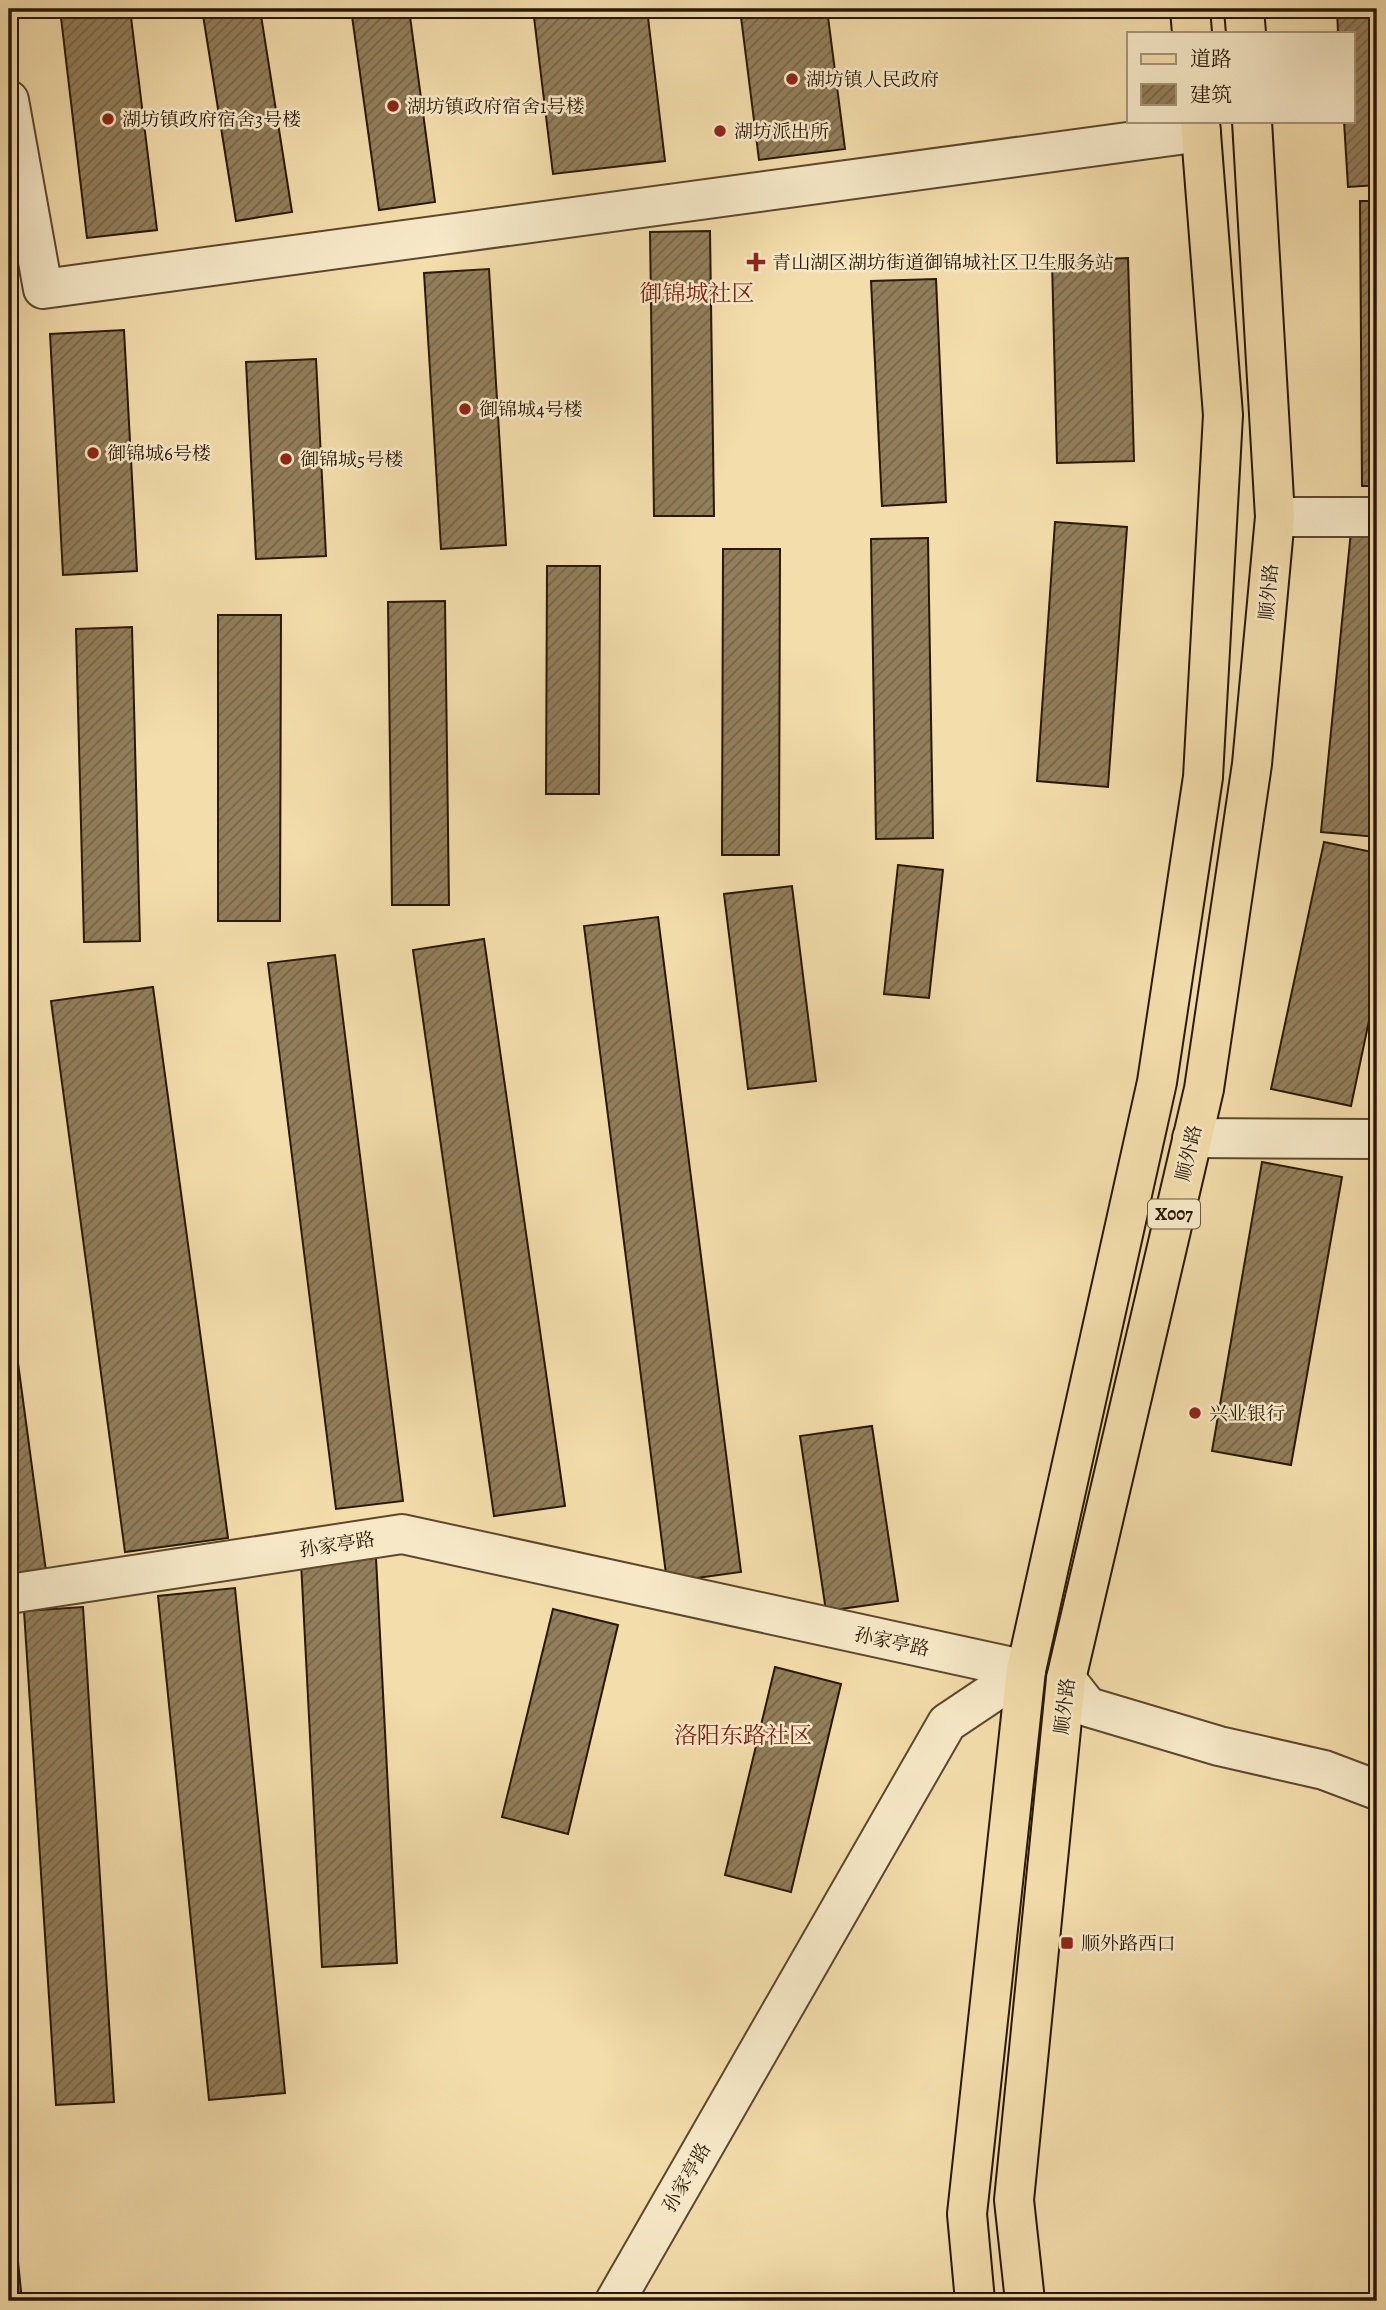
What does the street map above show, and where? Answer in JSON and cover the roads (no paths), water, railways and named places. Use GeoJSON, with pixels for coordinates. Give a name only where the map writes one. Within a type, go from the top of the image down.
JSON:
{"type":"FeatureCollection","features":[{"type":"Feature","properties":{"kind":"main road"},"geometry":{"type":"LineString","coordinates":[[1189,9],[1192,32]]}},
{"type":"Feature","properties":{"kind":"main road"},"geometry":{"type":"LineString","coordinates":[[1244,9],[1246,32]]}},
{"type":"Feature","properties":{"kind":"main road","name":"顺外路"},"geometry":{"type":"LineString","coordinates":[[1025,2301],[1014,2200],[1066,1679],[1208,1062],[1252,764],[1275,517],[1252,122]]}},
{"type":"Feature","properties":{"kind":"main road"},"geometry":{"type":"LineString","coordinates":[[975,2301],[967,2214],[1026,1670],[1157,1082],[1203,777],[1223,415],[1201,127]]}},
{"type":"Feature","properties":{"kind":"street"},"geometry":{"type":"LineString","coordinates":[[9,100],[43,289],[1201,127]]}},
{"type":"Feature","properties":{"kind":"street"},"geometry":{"type":"LineString","coordinates":[[1275,517],[1377,517]]}},
{"type":"Feature","properties":{"kind":"street"},"geometry":{"type":"LineString","coordinates":[[1192,1138],[1377,1139]]}},
{"type":"Feature","properties":{"kind":"street","name":"孙家亭路"},"geometry":{"type":"LineString","coordinates":[[9,1594],[402,1534],[1026,1670]]}},
{"type":"Feature","properties":{"kind":"street","name":"孙家亭路"},"geometry":{"type":"LineString","coordinates":[[615,2301],[947,1723],[1026,1670]]}},
{"type":"Feature","properties":{"kind":"street"},"geometry":{"type":"LineString","coordinates":[[1066,1679],[1088,1707],[1219,1746],[1324,1770],[1377,1790]]}},
{"type":"Feature","properties":{"kind":"place","name":"湖坊镇人民政府"},"geometry":{"type":"Point","coordinates":[792,79]}},
{"type":"Feature","properties":{"kind":"place","name":"湖坊镇政府宿舍1号楼"},"geometry":{"type":"Point","coordinates":[393,106]}},
{"type":"Feature","properties":{"kind":"place","name":"湖坊镇政府宿舍3号楼"},"geometry":{"type":"Point","coordinates":[108,119]}},
{"type":"Feature","properties":{"kind":"place","name":"湖坊派出所"},"geometry":{"type":"Point","coordinates":[720,131]}},
{"type":"Feature","properties":{"kind":"place","name":"青山湖区湖坊街道御锦城社区卫生服务站"},"geometry":{"type":"Point","coordinates":[756,262]}},
{"type":"Feature","properties":{"kind":"place","name":"御锦城4号楼"},"geometry":{"type":"Point","coordinates":[465,409]}},
{"type":"Feature","properties":{"kind":"place","name":"御锦城6号楼"},"geometry":{"type":"Point","coordinates":[93,453]}},
{"type":"Feature","properties":{"kind":"place","name":"御锦城5号楼"},"geometry":{"type":"Point","coordinates":[286,459]}},
{"type":"Feature","properties":{"kind":"place","name":"兴业银行"},"geometry":{"type":"Point","coordinates":[1195,1413]}},
{"type":"Feature","properties":{"kind":"place","name":"顺外路西口"},"geometry":{"type":"Point","coordinates":[1067,1943]}},
{"type":"Feature","properties":{"kind":"district","name":"御锦城社区"},"geometry":{"type":"Point","coordinates":[697,293]}},
{"type":"Feature","properties":{"kind":"district","name":"洛阳东路社区"},"geometry":{"type":"Point","coordinates":[743,1735]}}]}
